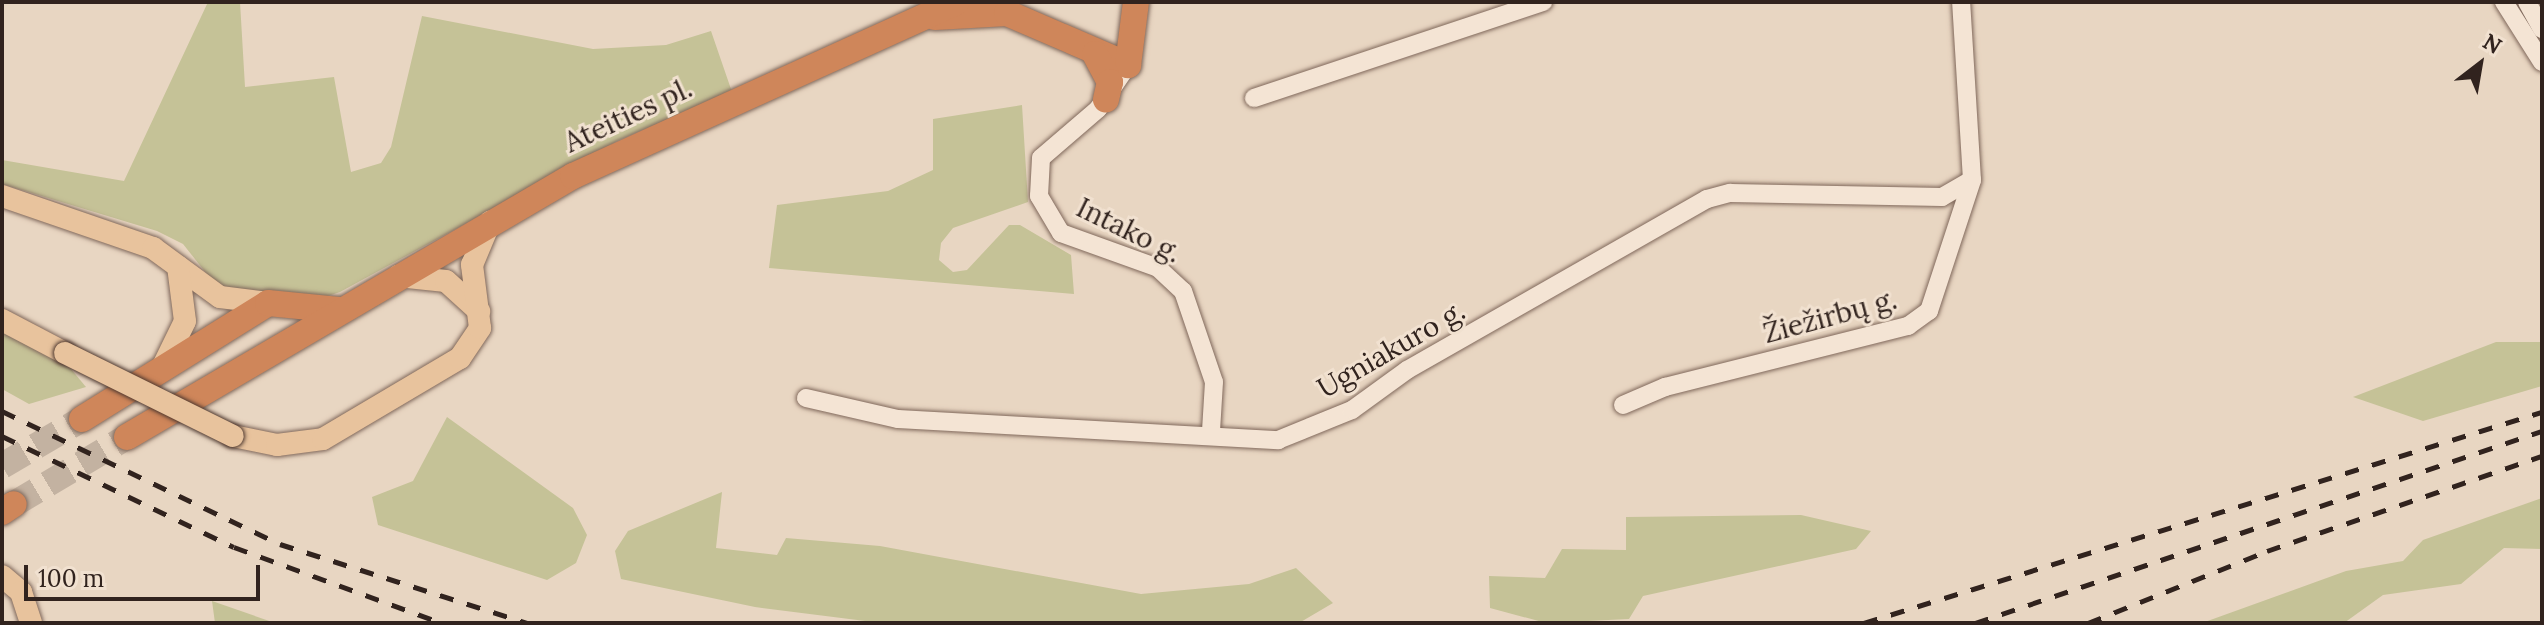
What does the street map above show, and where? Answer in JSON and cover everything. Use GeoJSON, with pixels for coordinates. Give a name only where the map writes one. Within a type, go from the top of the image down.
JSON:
{"type":"FeatureCollection","features":[{"type":"Feature","properties":{"kind":"highway","name":"Ateities pl."},"geometry":{"type":"LineString","coordinates":[[127,437],[490,220],[629,148],[956,2]]}},
{"type":"Feature","properties":{"kind":"highway"},"geometry":{"type":"LineString","coordinates":[[920,18],[1007,13],[1095,54],[1128,65],[1136,2]]}},
{"type":"Feature","properties":{"kind":"highway"},"geometry":{"type":"LineString","coordinates":[[1095,54],[1110,82],[1106,100]]}},
{"type":"Feature","properties":{"kind":"highway"},"geometry":{"type":"LineString","coordinates":[[82,419],[268,303],[339,310]]}},
{"type":"Feature","properties":{"kind":"main road"},"geometry":{"type":"LineString","coordinates":[[2,196],[153,248],[220,297],[268,303]]}},
{"type":"Feature","properties":{"kind":"main road"},"geometry":{"type":"LineString","coordinates":[[2,320],[233,436],[277,445],[323,439],[460,358],[478,336],[480,312],[472,265],[490,220]]}},
{"type":"Feature","properties":{"kind":"main road"},"geometry":{"type":"LineString","coordinates":[[158,373],[185,321],[177,265]]}},
{"type":"Feature","properties":{"kind":"main road"},"geometry":{"type":"LineString","coordinates":[[396,276],[446,281],[480,312]]}},
{"type":"Feature","properties":{"kind":"main road"},"geometry":{"type":"LineString","coordinates":[[2,576],[29,613]]}},
{"type":"Feature","properties":{"kind":"street"},"geometry":{"type":"LineString","coordinates":[[1254,98],[1543,2]]}},
{"type":"Feature","properties":{"kind":"street","name":"Žiežirbų g."},"geometry":{"type":"LineString","coordinates":[[1623,405],[1665,387],[1921,320],[1972,180],[1961,2]]}},
{"type":"Feature","properties":{"kind":"street"},"geometry":{"type":"LineString","coordinates":[[2504,2],[2542,62]]}},
{"type":"Feature","properties":{"kind":"street"},"geometry":{"type":"LineString","coordinates":[[2527,2],[2542,29]]}},
{"type":"Feature","properties":{"kind":"street","name":"Intako g."},"geometry":{"type":"LineString","coordinates":[[1128,65],[1106,100],[1041,158],[1039,196],[1061,233],[1158,268],[1183,291],[1214,382],[1211,431]]}},
{"type":"Feature","properties":{"kind":"street","name":"Ugniakuro g."},"geometry":{"type":"LineString","coordinates":[[806,398],[898,419],[1211,431],[1278,440],[1352,410],[1407,370],[1707,199],[1730,193],[1942,197],[1972,180]]}},
{"type":"Feature","properties":{"kind":"shaded area"},"geometry":{"type":"Polygon","coordinates":[[[208,2],[240,2],[245,87],[334,77],[351,172],[381,163],[391,147],[422,16],[593,49],[666,45],[711,31],[732,92],[619,140],[340,292],[319,299],[237,290],[214,283],[183,244],[157,231],[2,184],[2,160],[124,181],[208,2]]]}},
{"type":"Feature","properties":{"kind":"shaded area"},"geometry":{"type":"Polygon","coordinates":[[[1022,105],[1028,202],[953,228],[941,243],[939,260],[953,272],[967,270],[1009,225],[1020,225],[1071,255],[1074,294],[769,268],[777,205],[888,191],[933,170],[933,119],[1022,105]]]}},
{"type":"Feature","properties":{"kind":"shaded area"},"geometry":{"type":"Polygon","coordinates":[[[2,332],[71,369],[86,387],[29,404],[2,389],[2,332]]]}},
{"type":"Feature","properties":{"kind":"shaded area"},"geometry":{"type":"Polygon","coordinates":[[[2496,342],[2542,342],[2542,386],[2423,421],[2353,397],[2496,342]]]}},
{"type":"Feature","properties":{"kind":"shaded area"},"geometry":{"type":"Polygon","coordinates":[[[447,417],[573,508],[587,535],[576,563],[547,580],[378,525],[372,497],[413,481],[447,417]]]}},
{"type":"Feature","properties":{"kind":"shaded area"},"geometry":{"type":"Polygon","coordinates":[[[722,492],[716,548],[777,555],[786,538],[880,546],[1141,594],[1249,584],[1296,568],[1333,603],[1299,623],[881,623],[755,607],[621,579],[615,551],[628,531],[722,492]]]}},
{"type":"Feature","properties":{"kind":"shaded area"},"geometry":{"type":"Polygon","coordinates":[[[2542,498],[2542,549],[2504,548],[2461,584],[2383,595],[2344,623],[2202,623],[2346,571],[2403,561],[2423,540],[2542,498]]]}},
{"type":"Feature","properties":{"kind":"shaded area"},"geometry":{"type":"Polygon","coordinates":[[[1801,515],[1871,531],[1856,549],[1643,596],[1629,619],[1546,623],[1490,608],[1489,576],[1545,578],[1562,549],[1626,550],[1626,517],[1801,515]]]}},
{"type":"Feature","properties":{"kind":"shaded area"},"geometry":{"type":"Polygon","coordinates":[[[212,601],[275,623],[215,623],[212,601]]]}},
{"type":"Feature","properties":{"kind":"tunnel"},"geometry":{"type":"LineString","coordinates":[[2,466],[82,419]]}},
{"type":"Feature","properties":{"kind":"tunnel"},"geometry":{"type":"LineString","coordinates":[[14,504],[127,437]]}},
{"type":"Feature","properties":{"kind":"railway"},"geometry":{"type":"LineString","coordinates":[[2,411],[280,544],[528,623]]}},
{"type":"Feature","properties":{"kind":"railway"},"geometry":{"type":"LineString","coordinates":[[1864,623],[2542,412]]}},
{"type":"Feature","properties":{"kind":"railway"},"geometry":{"type":"LineString","coordinates":[[1975,623],[2542,431]]}},
{"type":"Feature","properties":{"kind":"railway"},"geometry":{"type":"LineString","coordinates":[[2,436],[234,547],[442,623]]}},
{"type":"Feature","properties":{"kind":"railway"},"geometry":{"type":"LineString","coordinates":[[2088,623],[2267,551],[2542,456]]}}]}
